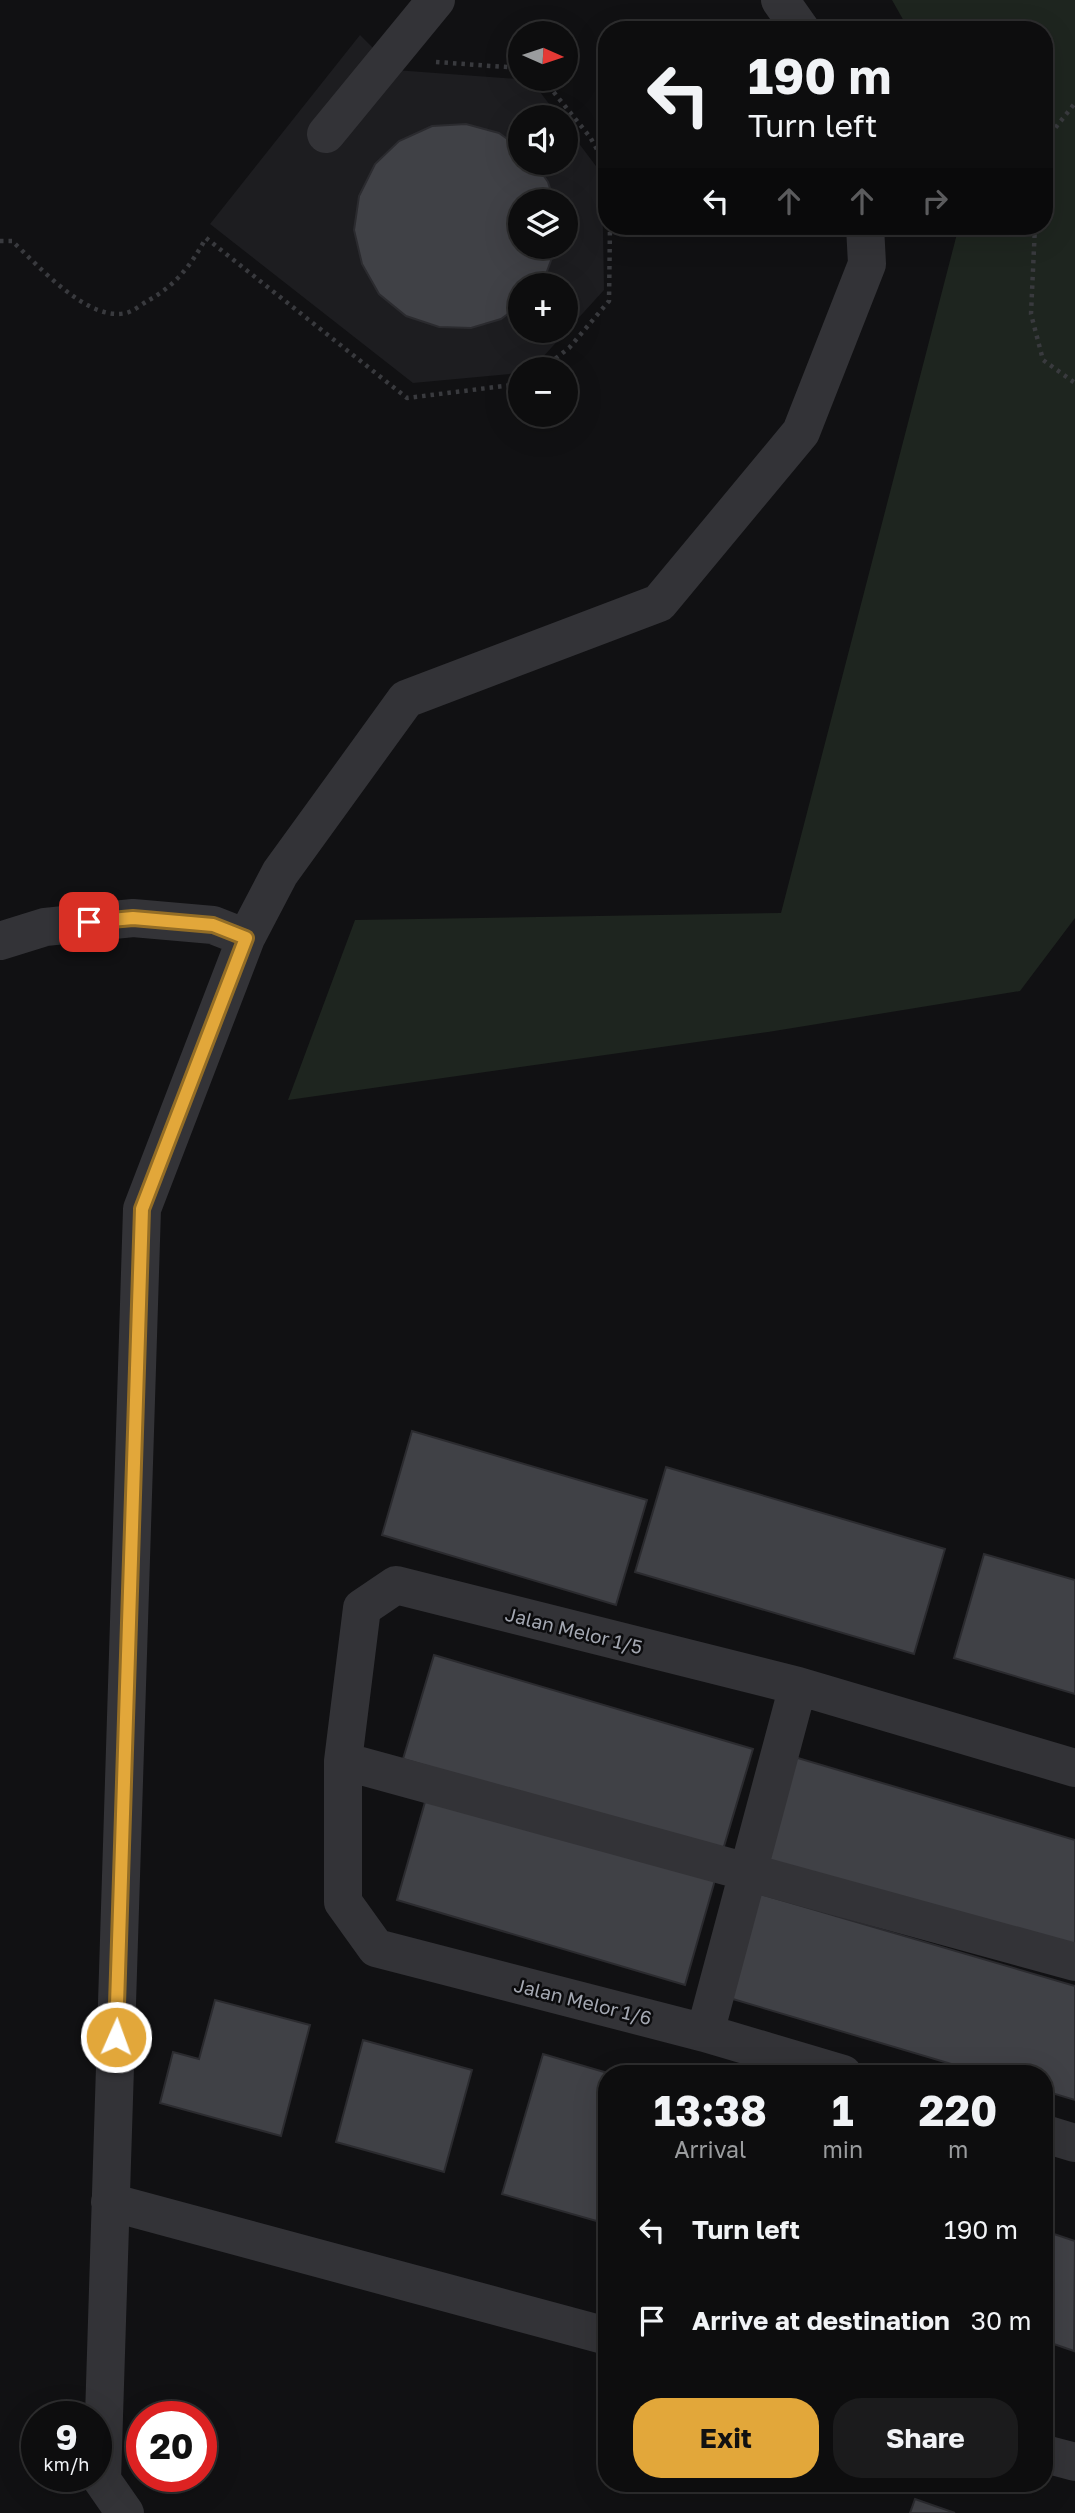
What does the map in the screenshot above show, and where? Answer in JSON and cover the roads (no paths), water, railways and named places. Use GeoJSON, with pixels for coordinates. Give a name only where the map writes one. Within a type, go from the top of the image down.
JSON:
{"type":"FeatureCollection","features":[{"type":"Feature","properties":{"kind":"street"},"geometry":{"type":"LineString","coordinates":[[326,134],[436,0]]}},
{"type":"Feature","properties":{"kind":"street"},"geometry":{"type":"LineString","coordinates":[[780,0],[795,21]]}},
{"type":"Feature","properties":{"kind":"street"},"geometry":{"type":"LineString","coordinates":[[125,2513],[102,2480],[142,1209],[246,938],[280,873],[406,699],[659,603],[801,432],[867,264],[865,235]]}},
{"type":"Feature","properties":{"kind":"street"},"geometry":{"type":"LineString","coordinates":[[0,941],[44,927],[133,918],[213,925],[246,938]]}},
{"type":"Feature","properties":{"kind":"street","name":"Jalan Melor 1/5"},"geometry":{"type":"LineString","coordinates":[[343,1902],[342,1761],[362,1608],[396,1585],[798,1686],[1075,1768]]}},
{"type":"Feature","properties":{"kind":"street"},"geometry":{"type":"LineString","coordinates":[[705,2033],[798,1686]]}},
{"type":"Feature","properties":{"kind":"street"},"geometry":{"type":"LineString","coordinates":[[342,1761],[1075,1962]]}},
{"type":"Feature","properties":{"kind":"street","name":"Jalan Melor 1/6"},"geometry":{"type":"LineString","coordinates":[[343,1902],[376,1948],[705,2033],[813,2065]]}},
{"type":"Feature","properties":{"kind":"street"},"geometry":{"type":"LineString","coordinates":[[1053,2136],[1075,2143]]}},
{"type":"Feature","properties":{"kind":"street"},"geometry":{"type":"LineString","coordinates":[[110,2202],[598,2334]]}},
{"type":"Feature","properties":{"kind":"street"},"geometry":{"type":"LineString","coordinates":[[1053,2456],[1075,2462]]}}]}
